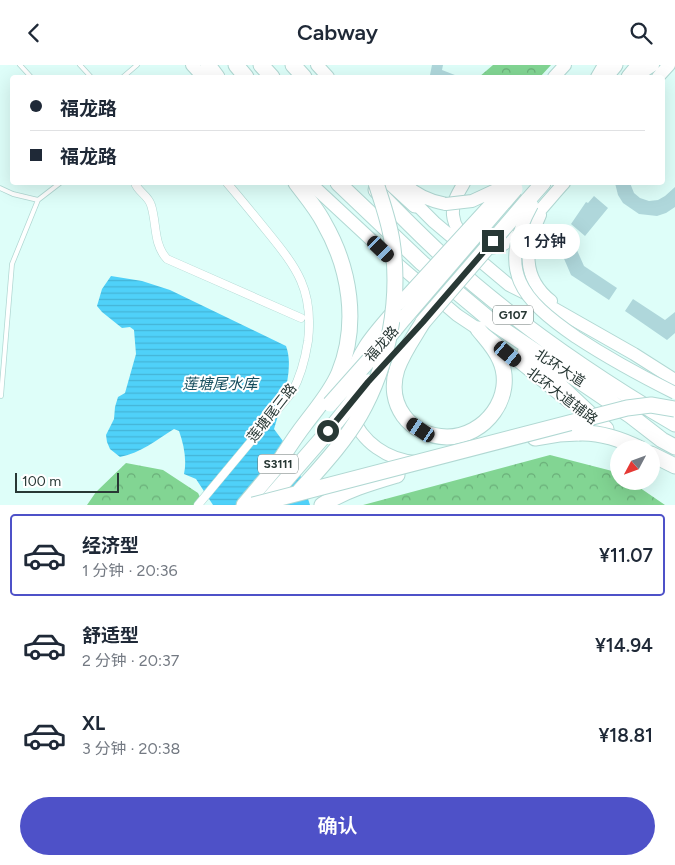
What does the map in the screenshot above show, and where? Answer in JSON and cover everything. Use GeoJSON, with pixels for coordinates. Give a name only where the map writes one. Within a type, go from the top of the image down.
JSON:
{"type":"FeatureCollection","features":[{"type":"Feature","properties":{"kind":"highway"},"geometry":{"type":"LineString","coordinates":[[236,65],[244,75]]}},
{"type":"Feature","properties":{"kind":"highway"},"geometry":{"type":"LineString","coordinates":[[261,65],[270,75]]}},
{"type":"Feature","properties":{"kind":"highway"},"geometry":{"type":"LineString","coordinates":[[606,75],[615,65]]}},
{"type":"Feature","properties":{"kind":"highway"},"geometry":{"type":"LineString","coordinates":[[631,75],[639,65]]}},
{"type":"Feature","properties":{"kind":"highway"},"geometry":{"type":"LineString","coordinates":[[297,185],[324,222],[339,254],[350,302],[350,324],[339,373],[311,422]]}},
{"type":"Feature","properties":{"kind":"highway","name":"北环大道"},"geometry":{"type":"LineString","coordinates":[[340,185],[422,263],[495,325],[675,447]]}},
{"type":"Feature","properties":{"kind":"highway","name":"北环大道"},"geometry":{"type":"LineString","coordinates":[[371,185],[429,243],[504,309],[538,335],[597,375],[675,424]]}},
{"type":"Feature","properties":{"kind":"highway"},"geometry":{"type":"LineString","coordinates":[[287,505],[340,445],[360,415],[372,391],[384,359],[391,327],[395,269],[388,221],[377,185]]}},
{"type":"Feature","properties":{"kind":"highway"},"geometry":{"type":"LineString","coordinates":[[393,185],[415,205]]}},
{"type":"Feature","properties":{"kind":"highway","name":"福龙路"},"geometry":{"type":"LineString","coordinates":[[244,505],[311,422],[330,404],[370,359],[402,310],[513,185]]}},
{"type":"Feature","properties":{"kind":"highway","name":"福龙路"},"geometry":{"type":"LineString","coordinates":[[264,505],[337,421],[368,382],[530,203],[544,185]]}},
{"type":"Feature","properties":{"kind":"highway"},"geometry":{"type":"LineString","coordinates":[[423,322],[405,351],[397,370],[395,383],[397,407],[404,417],[421,430],[447,437],[477,428],[497,409],[502,400],[504,375],[501,361],[494,348],[478,329]]}},
{"type":"Feature","properties":{"kind":"highway"},"geometry":{"type":"LineString","coordinates":[[495,325],[606,429]]}},
{"type":"Feature","properties":{"kind":"highway"},"geometry":{"type":"LineString","coordinates":[[252,505],[627,408],[651,405],[675,409]]}},
{"type":"Feature","properties":{"kind":"highway"},"geometry":{"type":"LineString","coordinates":[[322,505],[355,487],[545,436],[593,433],[617,440]]}},
{"type":"Feature","properties":{"kind":"highway"},"geometry":{"type":"LineString","coordinates":[[660,460],[675,466]]}},
{"type":"Feature","properties":{"kind":"main road"},"geometry":{"type":"LineString","coordinates":[[192,65],[201,75]]}},
{"type":"Feature","properties":{"kind":"main road"},"geometry":{"type":"LineString","coordinates":[[318,65],[326,75]]}},
{"type":"Feature","properties":{"kind":"main road"},"geometry":{"type":"LineString","coordinates":[[556,75],[565,65]]}},
{"type":"Feature","properties":{"kind":"main road"},"geometry":{"type":"LineString","coordinates":[[638,75],[653,65]]}},
{"type":"Feature","properties":{"kind":"main road"},"geometry":{"type":"LineString","coordinates":[[660,75],[669,65]]}},
{"type":"Feature","properties":{"kind":"main road","name":"北环大道辅路"},"geometry":{"type":"LineString","coordinates":[[312,185],[394,261],[457,315],[478,329],[538,379],[606,429],[624,440]]}},
{"type":"Feature","properties":{"kind":"main road"},"geometry":{"type":"LineString","coordinates":[[399,185],[415,205],[509,285],[634,354],[675,381]]}},
{"type":"Feature","properties":{"kind":"main road"},"geometry":{"type":"LineString","coordinates":[[407,185],[426,199],[451,204],[472,201],[512,185]]}},
{"type":"Feature","properties":{"kind":"main road"},"geometry":{"type":"LineString","coordinates":[[463,185],[455,200],[455,221],[463,235],[476,245],[483,247],[500,246],[509,241],[562,185]]}},
{"type":"Feature","properties":{"kind":"main road"},"geometry":{"type":"LineString","coordinates":[[546,202],[534,228],[528,257],[531,278],[541,293],[580,324]]}},
{"type":"Feature","properties":{"kind":"main road"},"geometry":{"type":"LineString","coordinates":[[530,203],[516,239],[515,261],[522,286],[531,302],[552,320],[604,356],[675,393]]}},
{"type":"Feature","properties":{"kind":"main road"},"geometry":{"type":"LineString","coordinates":[[402,310],[372,335],[357,357],[348,389],[348,404],[359,429],[375,447],[401,460],[439,463]]}},
{"type":"Feature","properties":{"kind":"main road"},"geometry":{"type":"LineString","coordinates":[[660,462],[675,472]]}},
{"type":"Feature","properties":{"kind":"street"},"geometry":{"type":"LineString","coordinates":[[135,185],[149,201],[159,247],[167,259],[300,318]]}},
{"type":"Feature","properties":{"kind":"street","name":"莲塘尾三路"},"geometry":{"type":"LineString","coordinates":[[198,505],[296,385],[306,359],[310,321],[301,279],[288,258],[229,185]]}},
{"type":"Feature","properties":{"kind":"lane"},"geometry":{"type":"LineString","coordinates":[[20,65],[29,75]]}},
{"type":"Feature","properties":{"kind":"lane"},"geometry":{"type":"LineString","coordinates":[[80,65],[89,75]]}},
{"type":"Feature","properties":{"kind":"lane"},"geometry":{"type":"LineString","coordinates":[[125,75],[137,65]]}},
{"type":"Feature","properties":{"kind":"lane"},"geometry":{"type":"LineString","coordinates":[[1,396],[12,264],[38,200],[57,185]]}},
{"type":"Feature","properties":{"kind":"lane"},"geometry":{"type":"LineString","coordinates":[[0,188],[13,194],[38,200]]}},
{"type":"Feature","properties":{"kind":"green space"},"geometry":{"type":"Polygon","coordinates":[[[493,65],[551,65],[542,75],[481,75],[493,65]]]}},
{"type":"Feature","properties":{"kind":"green space"},"geometry":{"type":"Polygon","coordinates":[[[550,455],[610,470],[610,490],[643,490],[665,505],[363,505],[550,455]]]}},
{"type":"Feature","properties":{"kind":"green space"},"geometry":{"type":"Polygon","coordinates":[[[126,463],[163,470],[198,493],[204,505],[87,505],[96,492],[126,463]]]}},
{"type":"Feature","properties":{"kind":"water","name":"莲塘尾水库"},"geometry":{"type":"Polygon","coordinates":[[[111,276],[142,281],[170,290],[286,346],[289,366],[288,376],[274,429],[294,456],[310,505],[213,505],[196,479],[184,474],[184,447],[179,431],[174,429],[148,446],[128,455],[120,457],[110,449],[106,435],[114,419],[118,397],[125,393],[136,354],[134,330],[130,327],[122,328],[97,306],[102,289],[111,276]]]}},
{"type":"Feature","properties":{"kind":"building"},"geometry":{"type":"Polygon","coordinates":[[[432,65],[443,65],[442,70],[455,75],[430,75],[432,65]]]}},
{"type":"Feature","properties":{"kind":"building"},"geometry":{"type":"Polygon","coordinates":[[[616,185],[631,185],[634,193],[640,198],[649,201],[658,200],[675,187],[675,207],[657,216],[639,214],[623,203],[618,195],[616,185]]]}},
{"type":"Feature","properties":{"kind":"building"},"geometry":{"type":"Polygon","coordinates":[[[594,196],[608,208],[585,236],[571,224],[586,202],[588,203],[594,196]]]}},
{"type":"Feature","properties":{"kind":"building"},"geometry":{"type":"Polygon","coordinates":[[[576,248],[584,266],[617,288],[609,300],[571,275],[562,254],[576,248]]]}},
{"type":"Feature","properties":{"kind":"building"},"geometry":{"type":"Polygon","coordinates":[[[633,299],[665,320],[675,312],[675,333],[667,340],[625,311],[633,299]]]}},
{"type":"Feature","properties":{"kind":"route"},"geometry":{"type":"LineString","coordinates":[[328,431],[368,382],[493,241]]}}]}
